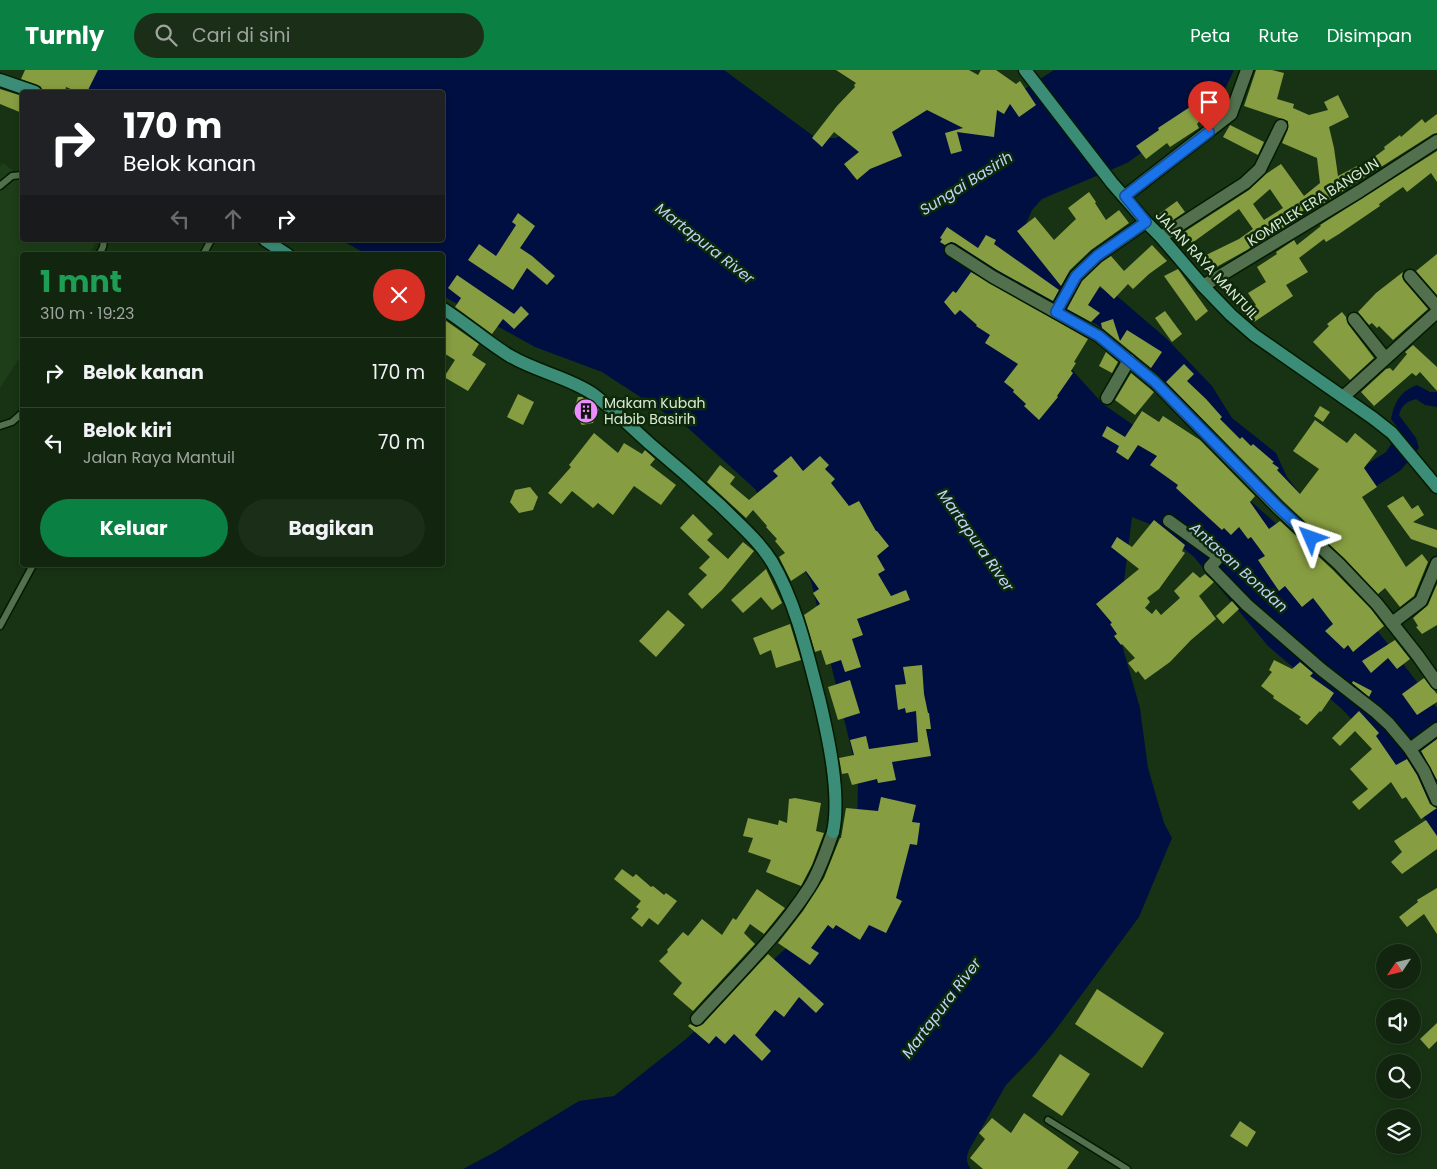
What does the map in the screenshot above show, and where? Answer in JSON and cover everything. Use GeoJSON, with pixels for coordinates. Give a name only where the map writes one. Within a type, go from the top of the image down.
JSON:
{"type":"FeatureCollection","features":[{"type":"Feature","properties":{"kind":"street"},"geometry":{"type":"LineString","coordinates":[[1125,196],[1231,114],[1247,70]]}},
{"type":"Feature","properties":{"kind":"street","name":"JALAN RAYA MANTUIL"},"geometry":{"type":"LineString","coordinates":[[1026,72],[1112,183],[1231,315],[1254,336],[1392,433],[1437,487]]}},
{"type":"Feature","properties":{"kind":"street"},"geometry":{"type":"LineString","coordinates":[[0,80],[29,90]]}},
{"type":"Feature","properties":{"kind":"street"},"geometry":{"type":"LineString","coordinates":[[1162,237],[1245,183],[1260,169],[1280,126]]}},
{"type":"Feature","properties":{"kind":"street","name":"KOMPLEK ERA BANGUN"},"geometry":{"type":"LineString","coordinates":[[1203,286],[1360,191],[1437,141]]}},
{"type":"Feature","properties":{"kind":"street"},"geometry":{"type":"LineString","coordinates":[[1056,312],[1076,276],[1097,256],[1146,222]]}},
{"type":"Feature","properties":{"kind":"street"},"geometry":{"type":"LineString","coordinates":[[268,242],[283,252]]}},
{"type":"Feature","properties":{"kind":"street"},"geometry":{"type":"LineString","coordinates":[[951,250],[993,277],[1099,336],[1155,382],[1377,604],[1437,682]]}},
{"type":"Feature","properties":{"kind":"street"},"geometry":{"type":"LineString","coordinates":[[1410,276],[1437,307]]}},
{"type":"Feature","properties":{"kind":"street"},"geometry":{"type":"LineString","coordinates":[[445,310],[510,356],[572,382],[593,394],[689,476],[745,528],[759,544],[782,580],[809,657],[822,712],[833,772],[836,818],[822,861],[802,897],[769,940],[697,1019]]}},
{"type":"Feature","properties":{"kind":"street"},"geometry":{"type":"LineString","coordinates":[[1343,397],[1437,312]]}},
{"type":"Feature","properties":{"kind":"street"},"geometry":{"type":"LineString","coordinates":[[1354,319],[1385,358]]}},
{"type":"Feature","properties":{"kind":"street"},"geometry":{"type":"LineString","coordinates":[[1107,398],[1129,360]]}},
{"type":"Feature","properties":{"kind":"street"},"geometry":{"type":"LineString","coordinates":[[1169,521],[1220,557],[1210,567],[1247,605],[1322,670],[1389,724],[1410,749],[1424,771],[1437,800]]}},
{"type":"Feature","properties":{"kind":"street"},"geometry":{"type":"LineString","coordinates":[[1392,623],[1421,601],[1437,563]]}},
{"type":"Feature","properties":{"kind":"street"},"geometry":{"type":"LineString","coordinates":[[1410,749],[1437,729]]}},
{"type":"Feature","properties":{"kind":"lane"},"geometry":{"type":"LineString","coordinates":[[0,186],[12,176],[20,175]]}},
{"type":"Feature","properties":{"kind":"lane"},"geometry":{"type":"LineString","coordinates":[[0,426],[12,422],[20,415]]}},
{"type":"Feature","properties":{"kind":"lane"},"geometry":{"type":"LineString","coordinates":[[0,626],[32,567]]}},
{"type":"Feature","properties":{"kind":"lane"},"geometry":{"type":"LineString","coordinates":[[1048,1120],[1127,1169]]}},
{"type":"Feature","properties":{"kind":"shaded area"},"geometry":{"type":"Polygon","coordinates":[[[3,163],[20,176],[20,242],[97,242],[90,252],[20,252],[20,357],[0,388],[0,166],[3,163]]]}},
{"type":"Feature","properties":{"kind":"water"},"geometry":{"type":"Polygon","coordinates":[[[24,70],[724,70],[816,138],[836,138],[853,128],[881,101],[1009,99],[1054,70],[1234,70],[1224,91],[1196,114],[1127,163],[1042,199],[1032,210],[1024,228],[1046,262],[1117,296],[1167,339],[1212,386],[1232,418],[1276,453],[1287,477],[1300,494],[1361,468],[1386,452],[1400,431],[1391,419],[1394,407],[1402,394],[1417,385],[1430,392],[1437,392],[1437,407],[1425,405],[1416,399],[1405,404],[1399,415],[1416,438],[1419,448],[1401,470],[1358,498],[1279,496],[1139,357],[1096,324],[1053,306],[1046,308],[1043,323],[1064,361],[1103,404],[1152,438],[1218,472],[1337,578],[1437,708],[1437,838],[1378,747],[1342,709],[1268,646],[1194,557],[1157,527],[1132,517],[1122,598],[1122,645],[1140,708],[1148,768],[1164,823],[1172,838],[1139,917],[1054,1032],[1006,1085],[969,1150],[967,1160],[971,1169],[463,1169],[495,1152],[579,1101],[614,1096],[686,1039],[817,920],[857,838],[858,777],[811,581],[755,489],[688,428],[602,372],[535,347],[445,297],[445,252],[363,252],[345,242],[445,242],[445,90],[80,90],[24,70]]]}},
{"type":"Feature","properties":{"kind":"building"},"geometry":{"type":"Polygon","coordinates":[[[25,70],[98,70],[88,90],[73,90],[66,87],[65,90],[42,90],[38,85],[21,79],[25,70]]]}},
{"type":"Feature","properties":{"kind":"building"},"geometry":{"type":"Polygon","coordinates":[[[836,70],[969,70],[978,75],[981,70],[996,70],[1016,84],[1020,81],[1036,105],[1019,117],[1010,104],[1004,114],[997,110],[994,137],[957,132],[962,151],[951,154],[945,133],[963,128],[927,110],[892,132],[902,156],[870,169],[857,180],[844,164],[859,152],[834,132],[822,147],[812,138],[837,106],[855,87],[856,83],[836,70]]]}},
{"type":"Feature","properties":{"kind":"building"},"geometry":{"type":"Polygon","coordinates":[[[1256,70],[1272,70],[1284,73],[1277,99],[1294,104],[1293,108],[1309,115],[1328,110],[1324,102],[1338,95],[1349,117],[1329,127],[1338,176],[1357,166],[1358,169],[1422,119],[1425,123],[1437,114],[1437,133],[1310,212],[1307,208],[1285,224],[1286,226],[1211,270],[1204,256],[1239,239],[1253,229],[1239,209],[1192,243],[1184,232],[1249,190],[1266,174],[1281,164],[1304,196],[1320,183],[1317,158],[1282,143],[1288,129],[1288,121],[1244,106],[1256,70]],[[1270,189],[1253,204],[1264,220],[1283,208],[1270,189]]]}},
{"type":"Feature","properties":{"kind":"building"},"geometry":{"type":"Polygon","coordinates":[[[0,89],[20,95],[20,112],[0,104],[0,89]]]}},
{"type":"Feature","properties":{"kind":"building"},"geometry":{"type":"Polygon","coordinates":[[[1200,92],[1214,104],[1197,124],[1199,128],[1170,147],[1167,143],[1146,159],[1136,146],[1159,130],[1158,128],[1193,105],[1191,103],[1200,92]]]}},
{"type":"Feature","properties":{"kind":"building"},"geometry":{"type":"Polygon","coordinates":[[[1230,125],[1264,142],[1258,155],[1223,137],[1230,125]]]}},
{"type":"Feature","properties":{"kind":"building"},"geometry":{"type":"Polygon","coordinates":[[[1437,151],[1437,182],[1431,173],[1407,192],[1403,187],[1379,204],[1380,206],[1339,234],[1326,242],[1324,239],[1299,258],[1308,272],[1286,285],[1293,296],[1254,322],[1247,311],[1256,305],[1248,293],[1266,282],[1257,267],[1294,240],[1297,245],[1320,225],[1437,151]]]}},
{"type":"Feature","properties":{"kind":"building"},"geometry":{"type":"Polygon","coordinates":[[[1089,192],[1106,220],[1119,210],[1129,223],[1091,250],[1070,270],[1061,286],[1017,231],[1035,217],[1054,240],[1076,219],[1068,208],[1089,192]]]}},
{"type":"Feature","properties":{"kind":"building"},"geometry":{"type":"Polygon","coordinates":[[[1177,201],[1185,212],[1167,224],[1159,214],[1177,201]]]}},
{"type":"Feature","properties":{"kind":"building"},"geometry":{"type":"Polygon","coordinates":[[[518,213],[535,226],[520,248],[555,276],[547,285],[527,268],[513,290],[468,260],[479,244],[496,256],[516,225],[512,222],[518,213]]]}},
{"type":"Feature","properties":{"kind":"building"},"geometry":{"type":"Polygon","coordinates":[[[947,227],[978,248],[986,235],[996,240],[994,244],[1059,290],[1053,301],[997,270],[955,243],[951,242],[945,245],[940,242],[942,239],[940,238],[947,227]]]}},
{"type":"Feature","properties":{"kind":"building"},"geometry":{"type":"Polygon","coordinates":[[[1152,245],[1167,261],[1133,289],[1128,284],[1114,299],[1100,286],[1088,305],[1100,313],[1091,322],[1067,309],[1082,281],[1102,262],[1111,256],[1124,271],[1152,245]]]}},
{"type":"Feature","properties":{"kind":"building"},"geometry":{"type":"Polygon","coordinates":[[[1437,254],[1437,295],[1416,271],[1437,254]]]}},
{"type":"Feature","properties":{"kind":"building"},"geometry":{"type":"Polygon","coordinates":[[[1178,269],[1208,311],[1196,321],[1164,276],[1178,269]]]}},
{"type":"Feature","properties":{"kind":"building"},"geometry":{"type":"Polygon","coordinates":[[[971,272],[1088,339],[1074,362],[1076,363],[1071,371],[1073,373],[1058,397],[1039,420],[1024,406],[1026,404],[1013,392],[1014,390],[1004,382],[1018,364],[985,343],[990,335],[976,326],[960,310],[955,315],[944,302],[953,291],[956,293],[971,272]]]}},
{"type":"Feature","properties":{"kind":"building"},"geometry":{"type":"Polygon","coordinates":[[[1403,272],[1402,277],[1404,281],[1428,309],[1393,340],[1379,326],[1377,328],[1372,323],[1369,325],[1358,312],[1376,293],[1403,272]]]}},
{"type":"Feature","properties":{"kind":"building"},"geometry":{"type":"Polygon","coordinates":[[[457,275],[514,314],[521,306],[529,314],[514,329],[503,319],[492,334],[455,307],[461,298],[448,288],[457,275]]]}},
{"type":"Feature","properties":{"kind":"building"},"geometry":{"type":"Polygon","coordinates":[[[1165,311],[1182,334],[1172,342],[1155,318],[1165,311]]]}},
{"type":"Feature","properties":{"kind":"building"},"geometry":{"type":"Polygon","coordinates":[[[1342,312],[1348,324],[1374,358],[1350,380],[1313,342],[1329,326],[1327,324],[1342,312]]]}},
{"type":"Feature","properties":{"kind":"building"},"geometry":{"type":"Polygon","coordinates":[[[1113,319],[1120,341],[1127,330],[1162,352],[1151,368],[1102,328],[1101,323],[1113,319]]]}},
{"type":"Feature","properties":{"kind":"building"},"geometry":{"type":"Polygon","coordinates":[[[445,320],[479,344],[472,355],[486,364],[468,391],[445,378],[455,360],[445,354],[445,320]]]}},
{"type":"Feature","properties":{"kind":"building"},"geometry":{"type":"Polygon","coordinates":[[[1413,345],[1437,367],[1437,391],[1420,372],[1416,376],[1412,373],[1374,406],[1361,392],[1386,369],[1390,368],[1393,371],[1407,354],[1405,352],[1413,345]]]}},
{"type":"Feature","properties":{"kind":"building"},"geometry":{"type":"Polygon","coordinates":[[[1106,352],[1118,362],[1112,373],[1099,366],[1106,352]]]}},
{"type":"Feature","properties":{"kind":"building"},"geometry":{"type":"Polygon","coordinates":[[[1184,364],[1194,374],[1187,381],[1222,417],[1220,419],[1240,439],[1242,437],[1251,446],[1253,444],[1274,462],[1272,463],[1279,468],[1277,470],[1300,494],[1319,469],[1293,451],[1315,420],[1347,443],[1355,433],[1377,451],[1364,468],[1377,487],[1362,497],[1406,567],[1422,554],[1428,562],[1414,596],[1400,607],[1385,588],[1378,594],[1344,558],[1283,501],[1166,382],[1184,364]]]}},
{"type":"Feature","properties":{"kind":"building"},"geometry":{"type":"Polygon","coordinates":[[[1131,373],[1154,392],[1135,415],[1115,400],[1131,373]]]}},
{"type":"Feature","properties":{"kind":"building"},"geometry":{"type":"Polygon","coordinates":[[[518,394],[534,402],[523,425],[507,417],[518,394]]]}},
{"type":"Feature","properties":{"kind":"building","name":"Makam Kubah Habib Basirih"},"geometry":{"type":"Polygon","coordinates":[[[578,397],[582,397],[599,409],[593,423],[582,425],[573,413],[578,397]]]}},
{"type":"Feature","properties":{"kind":"building"},"geometry":{"type":"Polygon","coordinates":[[[1320,406],[1330,412],[1323,422],[1314,416],[1320,406]]]}},
{"type":"Feature","properties":{"kind":"building"},"geometry":{"type":"Polygon","coordinates":[[[1142,411],[1159,422],[1163,416],[1200,440],[1255,496],[1250,502],[1269,529],[1280,521],[1333,570],[1371,609],[1384,626],[1353,652],[1348,645],[1344,649],[1325,631],[1333,624],[1313,598],[1302,607],[1285,586],[1279,591],[1258,560],[1265,556],[1251,537],[1248,539],[1239,527],[1231,535],[1224,528],[1222,530],[1176,488],[1178,485],[1150,465],[1157,456],[1138,445],[1128,460],[1116,452],[1119,446],[1102,436],[1107,426],[1125,437],[1142,411]]]}},
{"type":"Feature","properties":{"kind":"building"},"geometry":{"type":"Polygon","coordinates":[[[594,433],[618,453],[624,443],[642,454],[645,450],[655,459],[650,465],[676,485],[661,505],[634,486],[613,515],[598,503],[593,508],[572,491],[561,504],[548,493],[571,467],[569,465],[594,433]]]}},
{"type":"Feature","properties":{"kind":"building"},"geometry":{"type":"Polygon","coordinates":[[[791,456],[803,471],[820,456],[829,465],[825,469],[835,479],[831,483],[849,506],[859,501],[876,531],[889,546],[877,556],[885,570],[878,574],[891,596],[906,590],[910,600],[857,619],[863,635],[852,639],[861,667],[845,672],[841,660],[826,665],[821,650],[815,652],[804,615],[820,604],[813,593],[819,589],[806,571],[791,581],[779,557],[785,553],[775,541],[777,539],[767,526],[753,510],[746,518],[707,482],[720,465],[735,477],[730,484],[749,500],[778,476],[773,471],[791,456]]]}},
{"type":"Feature","properties":{"kind":"building"},"geometry":{"type":"Polygon","coordinates":[[[530,487],[538,497],[533,510],[519,513],[510,502],[515,490],[530,487]]]}},
{"type":"Feature","properties":{"kind":"building"},"geometry":{"type":"Polygon","coordinates":[[[1403,496],[1412,509],[1418,505],[1424,515],[1413,522],[1437,530],[1437,548],[1411,539],[1387,506],[1403,496]]]}},
{"type":"Feature","properties":{"kind":"building"},"geometry":{"type":"Polygon","coordinates":[[[693,514],[713,534],[707,540],[728,559],[743,542],[754,551],[722,590],[702,609],[688,594],[707,575],[699,568],[710,557],[680,528],[693,514]]]}},
{"type":"Feature","properties":{"kind":"building"},"geometry":{"type":"Polygon","coordinates":[[[1154,520],[1185,545],[1182,551],[1185,553],[1159,589],[1147,598],[1150,602],[1145,608],[1152,614],[1156,609],[1161,615],[1180,598],[1174,591],[1193,572],[1200,578],[1205,574],[1214,582],[1199,596],[1216,619],[1191,640],[1170,662],[1145,680],[1128,663],[1135,658],[1114,636],[1117,634],[1110,624],[1112,623],[1096,604],[1139,569],[1111,547],[1117,537],[1132,547],[1154,520]]]}},
{"type":"Feature","properties":{"kind":"building"},"geometry":{"type":"Polygon","coordinates":[[[766,569],[782,603],[772,610],[761,597],[743,613],[731,600],[766,569]]]}},
{"type":"Feature","properties":{"kind":"building"},"geometry":{"type":"Polygon","coordinates":[[[1437,584],[1437,625],[1422,634],[1416,627],[1418,626],[1413,618],[1428,605],[1437,584]]]}},
{"type":"Feature","properties":{"kind":"building"},"geometry":{"type":"Polygon","coordinates":[[[1232,601],[1239,609],[1223,624],[1216,616],[1232,601]]]}},
{"type":"Feature","properties":{"kind":"building"},"geometry":{"type":"Polygon","coordinates":[[[668,610],[685,625],[656,657],[639,641],[668,610]]]}},
{"type":"Feature","properties":{"kind":"building"},"geometry":{"type":"Polygon","coordinates":[[[790,624],[801,660],[776,668],[771,650],[760,655],[753,638],[790,624]]]}},
{"type":"Feature","properties":{"kind":"building"},"geometry":{"type":"Polygon","coordinates":[[[1395,640],[1410,659],[1397,669],[1388,658],[1371,673],[1362,661],[1395,640]]]}},
{"type":"Feature","properties":{"kind":"building"},"geometry":{"type":"Polygon","coordinates":[[[1274,660],[1292,669],[1300,662],[1313,673],[1310,676],[1334,693],[1321,712],[1307,725],[1299,719],[1301,717],[1273,698],[1274,696],[1261,686],[1272,672],[1269,670],[1274,660]]]}},
{"type":"Feature","properties":{"kind":"building"},"geometry":{"type":"Polygon","coordinates":[[[922,665],[924,694],[931,729],[926,729],[931,756],[892,762],[896,780],[878,783],[877,779],[852,785],[848,773],[842,774],[839,758],[854,755],[850,740],[866,736],[869,749],[918,742],[916,711],[906,713],[905,708],[898,710],[895,685],[906,684],[903,667],[922,665]]]}},
{"type":"Feature","properties":{"kind":"building"},"geometry":{"type":"Polygon","coordinates":[[[1424,678],[1437,694],[1437,702],[1417,715],[1402,694],[1424,678]]]}},
{"type":"Feature","properties":{"kind":"building"},"geometry":{"type":"Polygon","coordinates":[[[850,680],[860,713],[838,720],[828,687],[850,680]]]}},
{"type":"Feature","properties":{"kind":"building"},"geometry":{"type":"Polygon","coordinates":[[[1353,681],[1372,691],[1369,697],[1352,683],[1353,681]]]}},
{"type":"Feature","properties":{"kind":"building"},"geometry":{"type":"Polygon","coordinates":[[[1359,711],[1379,733],[1376,736],[1396,765],[1407,759],[1417,775],[1430,804],[1437,808],[1421,819],[1406,797],[1402,799],[1391,782],[1359,810],[1352,802],[1368,789],[1350,769],[1372,749],[1355,731],[1340,746],[1332,738],[1359,711]]]}},
{"type":"Feature","properties":{"kind":"building"},"geometry":{"type":"Polygon","coordinates":[[[1437,739],[1437,780],[1421,751],[1437,739]]]}},
{"type":"Feature","properties":{"kind":"building"},"geometry":{"type":"Polygon","coordinates":[[[881,797],[916,805],[912,822],[920,823],[917,845],[910,844],[896,898],[902,901],[886,933],[869,925],[860,940],[836,925],[833,929],[828,925],[811,948],[819,953],[810,965],[778,943],[803,911],[824,878],[841,838],[846,808],[878,811],[881,797]]]}},
{"type":"Feature","properties":{"kind":"building"},"geometry":{"type":"Polygon","coordinates":[[[795,798],[821,803],[816,831],[824,833],[812,865],[801,886],[766,872],[771,860],[748,852],[753,838],[743,836],[748,818],[778,825],[779,820],[787,823],[789,799],[795,798]]]}},
{"type":"Feature","properties":{"kind":"building"},"geometry":{"type":"Polygon","coordinates":[[[1426,820],[1437,836],[1437,849],[1402,874],[1391,862],[1402,852],[1394,841],[1426,820]]]}},
{"type":"Feature","properties":{"kind":"building"},"geometry":{"type":"Polygon","coordinates":[[[622,869],[633,877],[636,874],[651,887],[653,886],[664,895],[666,893],[677,901],[658,925],[649,918],[642,927],[631,918],[639,909],[636,907],[641,901],[614,879],[622,869]]]}},
{"type":"Feature","properties":{"kind":"building"},"geometry":{"type":"Polygon","coordinates":[[[1437,888],[1437,934],[1424,914],[1407,927],[1399,917],[1418,902],[1417,900],[1437,888]]]}},
{"type":"Feature","properties":{"kind":"building"},"geometry":{"type":"Polygon","coordinates":[[[757,889],[785,908],[764,934],[750,924],[744,933],[755,944],[693,1011],[673,994],[682,983],[659,961],[683,932],[688,936],[702,919],[722,935],[733,918],[736,920],[757,889]]]}},
{"type":"Feature","properties":{"kind":"building"},"geometry":{"type":"Polygon","coordinates":[[[768,954],[824,1004],[816,1013],[799,997],[784,1017],[775,1010],[755,1035],[771,1051],[762,1061],[734,1034],[725,1044],[716,1036],[709,1044],[688,1026],[690,1024],[696,1027],[703,1024],[768,954]]]}},
{"type":"Feature","properties":{"kind":"building"},"geometry":{"type":"Polygon","coordinates":[[[1097,989],[1164,1033],[1142,1068],[1075,1024],[1097,989]]]}},
{"type":"Feature","properties":{"kind":"building"},"geometry":{"type":"Polygon","coordinates":[[[1437,1023],[1437,1041],[1429,1049],[1421,1038],[1437,1023]]]}},
{"type":"Feature","properties":{"kind":"building"},"geometry":{"type":"Polygon","coordinates":[[[1060,1054],[1090,1074],[1062,1116],[1032,1096],[1060,1054]]]}},
{"type":"Feature","properties":{"kind":"building"},"geometry":{"type":"Polygon","coordinates":[[[1024,1113],[1079,1152],[1067,1169],[983,1169],[970,1158],[985,1139],[979,1133],[992,1118],[1011,1133],[1024,1113]]]}},
{"type":"Feature","properties":{"kind":"building"},"geometry":{"type":"Polygon","coordinates":[[[1240,1121],[1256,1132],[1247,1147],[1230,1136],[1240,1121]]]}},
{"type":"Feature","properties":{"kind":"place","name":"Makam Kubah Habib Basirih"},"geometry":{"type":"Point","coordinates":[586,411]}},
{"type":"Feature","properties":{"kind":"route"},"geometry":{"type":"LineString","coordinates":[[1209,132],[1125,196],[1146,222],[1097,256],[1076,276],[1056,312],[1099,336],[1155,382],[1182,412],[1311,538]]}},
{"type":"Feature","properties":{"kind":"water label","name":"Sungai Basirih"},"geometry":{"type":"Point","coordinates":[966,183]}},
{"type":"Feature","properties":{"kind":"water label","name":"Martapura River"},"geometry":{"type":"Point","coordinates":[705,243]}},
{"type":"Feature","properties":{"kind":"water label","name":"Martapura River"},"geometry":{"type":"Point","coordinates":[976,540]}},
{"type":"Feature","properties":{"kind":"water label","name":"Antasan Bondan"},"geometry":{"type":"Point","coordinates":[1239,567]}},
{"type":"Feature","properties":{"kind":"water label","name":"Martapura River"},"geometry":{"type":"Point","coordinates":[941,1008]}}]}
